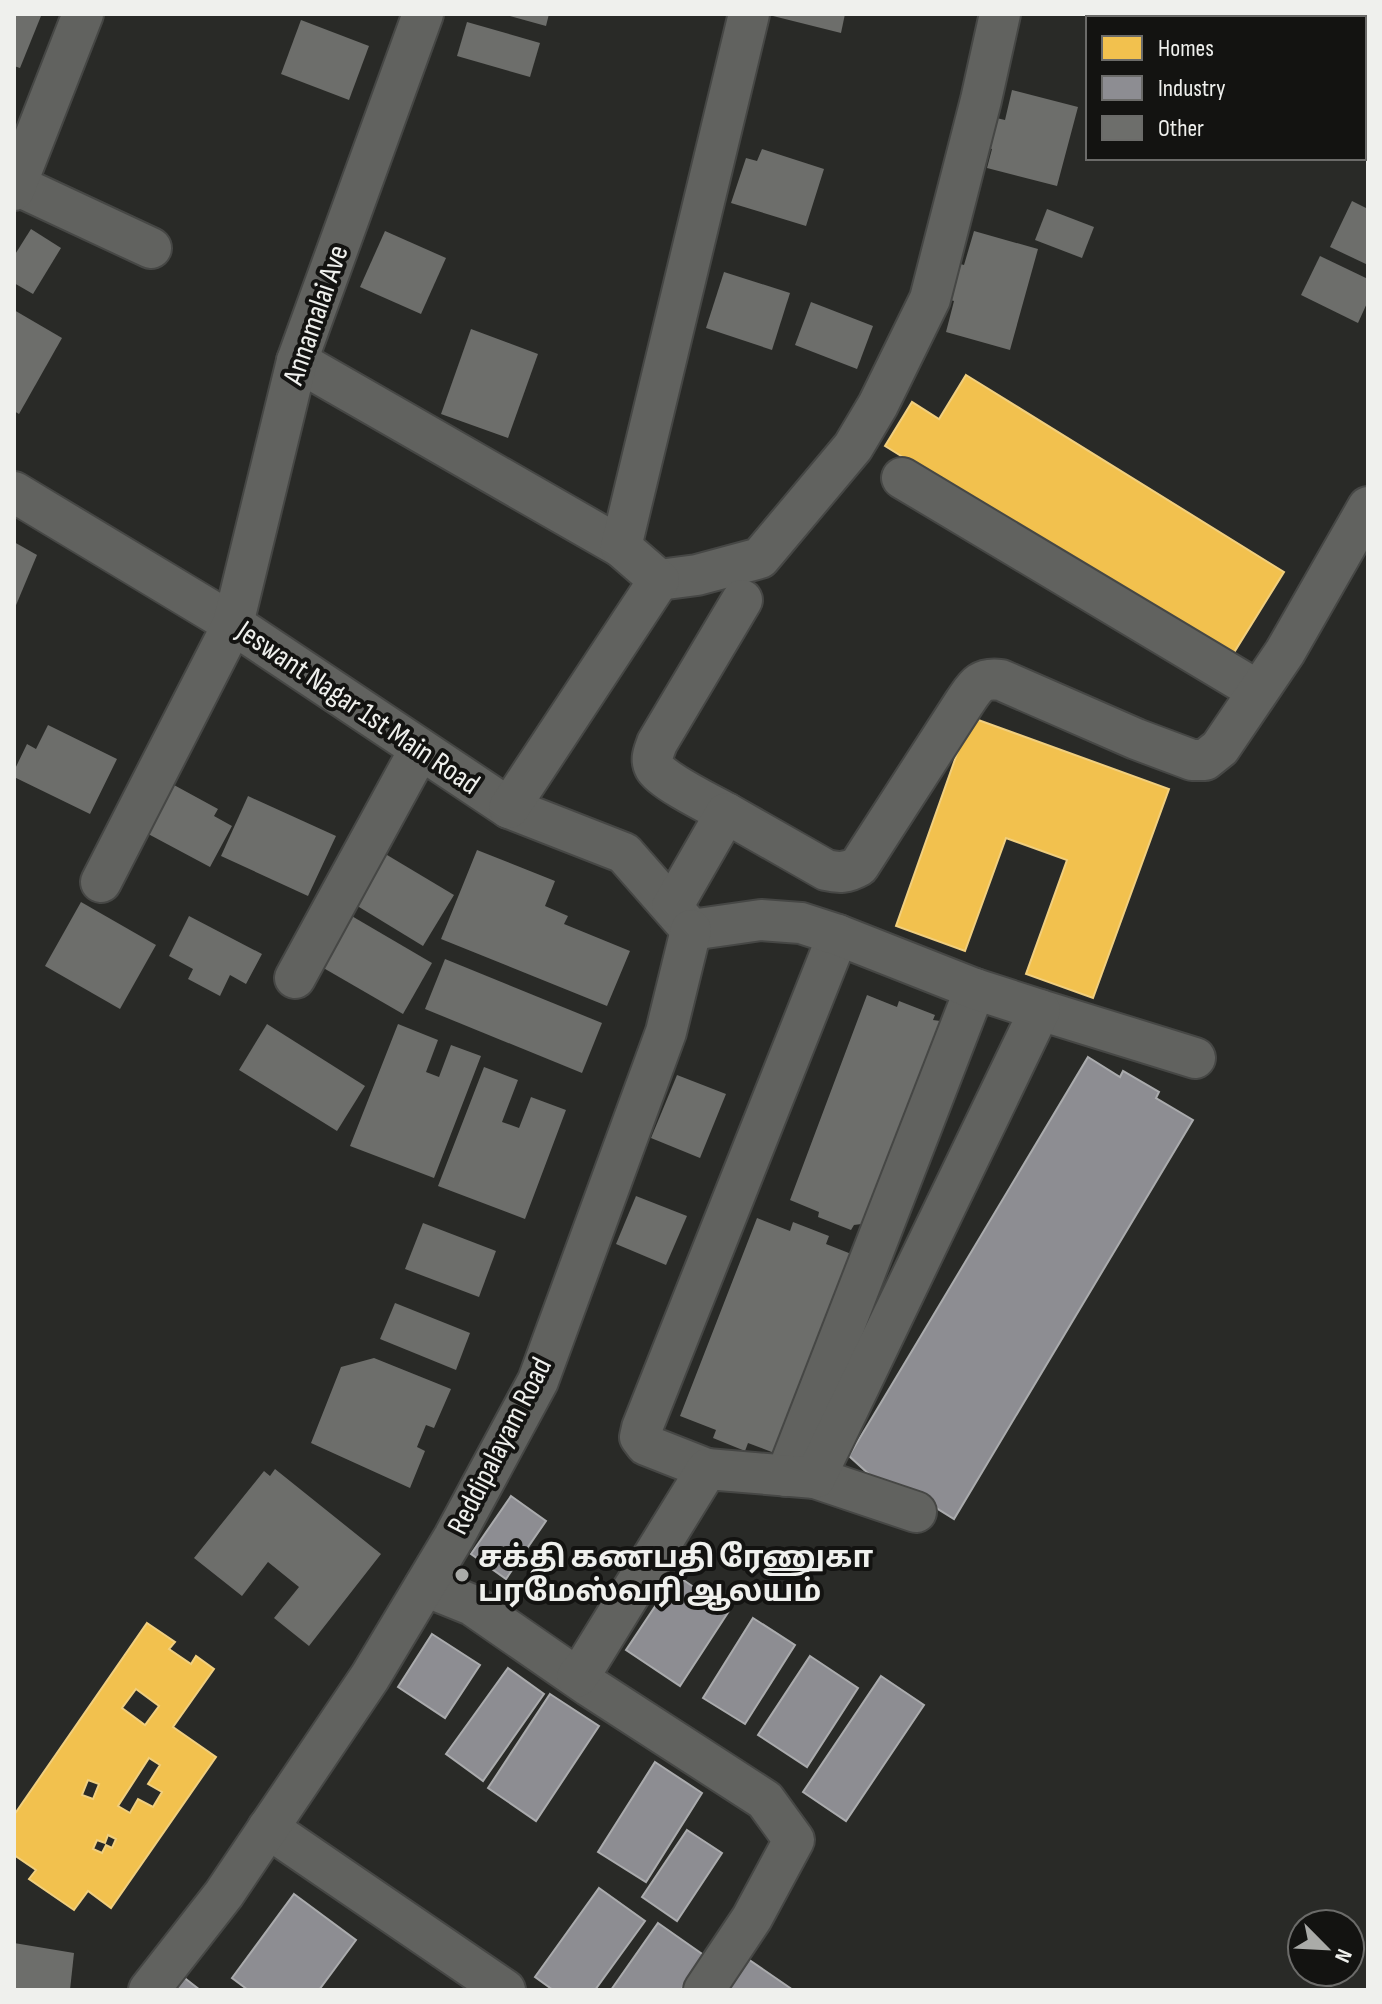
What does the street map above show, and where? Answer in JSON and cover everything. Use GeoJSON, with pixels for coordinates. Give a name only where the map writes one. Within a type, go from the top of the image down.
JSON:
{"type":"FeatureCollection","features":[{"type":"Feature","properties":{"kind":"street"},"geometry":{"type":"LineString","coordinates":[[83,14],[15,188],[151,248]]}},
{"type":"Feature","properties":{"kind":"street","name":"Annamalai Ave"},"geometry":{"type":"LineString","coordinates":[[101,882],[233,624],[297,361],[423,14]]}},
{"type":"Feature","properties":{"kind":"street"},"geometry":{"type":"LineString","coordinates":[[621,547],[749,14]]}},
{"type":"Feature","properties":{"kind":"street"},"geometry":{"type":"LineString","coordinates":[[297,361],[621,547],[659,580],[697,575],[760,558],[853,447],[878,405],[930,299],[1000,14]]}},
{"type":"Feature","properties":{"kind":"street"},"geometry":{"type":"LineString","coordinates":[[902,478],[1258,691]]}},
{"type":"Feature","properties":{"kind":"street","name":"Jeswant Nagar 1st Main Road"},"geometry":{"type":"LineString","coordinates":[[14,492],[233,624],[509,808],[624,853],[682,918]]}},
{"type":"Feature","properties":{"kind":"street"},"geometry":{"type":"LineString","coordinates":[[742,600],[657,743],[652,758],[655,770],[826,870],[849,872],[859,866],[981,681],[1001,680],[1136,739],[1192,760],[1205,760],[1220,748],[1285,652],[1368,507]]}},
{"type":"Feature","properties":{"kind":"street"},"geometry":{"type":"LineString","coordinates":[[509,808],[659,580]]}},
{"type":"Feature","properties":{"kind":"street"},"geometry":{"type":"LineString","coordinates":[[295,978],[420,749]]}},
{"type":"Feature","properties":{"kind":"street","name":"Reddipalayam Road"},"geometry":{"type":"LineString","coordinates":[[149,1990],[224,1894],[370,1677],[454,1537],[538,1381],[666,1032],[682,918],[726,813]]}},
{"type":"Feature","properties":{"kind":"street"},"geometry":{"type":"LineString","coordinates":[[682,918],[801,923],[975,989],[1195,1058]]}},
{"type":"Feature","properties":{"kind":"street"},"geometry":{"type":"LineString","coordinates":[[838,935],[640,1437],[646,1445],[707,1469],[800,1477],[916,1512]]}},
{"type":"Feature","properties":{"kind":"street"},"geometry":{"type":"LineString","coordinates":[[800,1477],[975,989]]}},
{"type":"Feature","properties":{"kind":"street"},"geometry":{"type":"LineString","coordinates":[[800,1477],[1040,1010]]}},
{"type":"Feature","properties":{"kind":"street"},"geometry":{"type":"LineString","coordinates":[[577,1677],[707,1469]]}},
{"type":"Feature","properties":{"kind":"street"},"geometry":{"type":"LineString","coordinates":[[425,1586],[472,1605],[765,1800],[794,1840],[752,1918],[704,1990]]}},
{"type":"Feature","properties":{"kind":"street"},"geometry":{"type":"LineString","coordinates":[[268,1828],[505,1990]]}},
{"type":"Feature","properties":{"kind":"building: Homes"},"geometry":{"type":"Polygon","coordinates":[[[966,375],[1284,572],[1230,659],[885,446],[912,402],[939,419],[966,375]]]}},
{"type":"Feature","properties":{"kind":"building: Homes"},"geometry":{"type":"Polygon","coordinates":[[[970,717],[1169,789],[1093,998],[1026,974],[1067,860],[1006,838],[965,951],[896,926],[970,717]]]}},
{"type":"Feature","properties":{"kind":"building: Homes"},"geometry":{"type":"Polygon","coordinates":[[[147,1623],[175,1642],[169,1649],[191,1664],[196,1656],[214,1669],[173,1727],[216,1757],[111,1908],[88,1891],[74,1910],[29,1879],[36,1870],[14,1855],[14,1815],[147,1623]],[[136,1689],[122,1708],[145,1725],[159,1706],[136,1689]],[[149,1758],[118,1806],[130,1813],[138,1799],[153,1807],[162,1792],[148,1784],[160,1765],[149,1758]],[[88,1780],[82,1795],[93,1799],[99,1784],[88,1780]],[[108,1835],[105,1843],[97,1840],[93,1849],[102,1853],[106,1845],[112,1848],[116,1839],[108,1835]]]}},
{"type":"Feature","properties":{"kind":"building: Industry"},"geometry":{"type":"Polygon","coordinates":[[[1088,1057],[1120,1077],[1123,1071],[1159,1092],[1156,1098],[1193,1120],[954,1519],[920,1498],[882,1486],[849,1456],[1088,1057]]]}},
{"type":"Feature","properties":{"kind":"building: Industry"},"geometry":{"type":"Polygon","coordinates":[[[511,1496],[546,1521],[506,1579],[471,1554],[511,1496]]]}},
{"type":"Feature","properties":{"kind":"building: Industry"},"geometry":{"type":"Polygon","coordinates":[[[676,1575],[729,1611],[680,1686],[626,1650],[676,1575]]]}},
{"type":"Feature","properties":{"kind":"building: Industry"},"geometry":{"type":"Polygon","coordinates":[[[753,1618],[795,1645],[745,1724],[703,1698],[753,1618]]]}},
{"type":"Feature","properties":{"kind":"building: Industry"},"geometry":{"type":"Polygon","coordinates":[[[432,1634],[480,1665],[445,1718],[398,1687],[432,1634]]]}},
{"type":"Feature","properties":{"kind":"building: Industry"},"geometry":{"type":"Polygon","coordinates":[[[810,1656],[858,1688],[807,1767],[758,1735],[810,1656]]]}},
{"type":"Feature","properties":{"kind":"building: Industry"},"geometry":{"type":"Polygon","coordinates":[[[508,1668],[544,1694],[483,1781],[446,1754],[508,1668]]]}},
{"type":"Feature","properties":{"kind":"building: Industry"},"geometry":{"type":"Polygon","coordinates":[[[881,1676],[924,1705],[846,1821],[803,1792],[881,1676]]]}},
{"type":"Feature","properties":{"kind":"building: Industry"},"geometry":{"type":"Polygon","coordinates":[[[550,1694],[599,1726],[536,1821],[488,1788],[550,1694]]]}},
{"type":"Feature","properties":{"kind":"building: Industry"},"geometry":{"type":"Polygon","coordinates":[[[655,1762],[702,1793],[646,1882],[598,1852],[655,1762]]]}},
{"type":"Feature","properties":{"kind":"building: Industry"},"geometry":{"type":"Polygon","coordinates":[[[687,1830],[722,1853],[677,1921],[642,1897],[687,1830]]]}},
{"type":"Feature","properties":{"kind":"building: Industry"},"geometry":{"type":"Polygon","coordinates":[[[599,1888],[645,1921],[595,1990],[553,1990],[535,1977],[599,1888]]]}},
{"type":"Feature","properties":{"kind":"building: Industry"},"geometry":{"type":"Polygon","coordinates":[[[294,1894],[356,1940],[319,1990],[248,1990],[232,1978],[294,1894]]]}},
{"type":"Feature","properties":{"kind":"building: Industry"},"geometry":{"type":"Polygon","coordinates":[[[658,1923],[705,1956],[681,1990],[611,1990],[658,1923]]]}},
{"type":"Feature","properties":{"kind":"building: Industry"},"geometry":{"type":"Polygon","coordinates":[[[748,1959],[793,1990],[727,1990],[748,1959]]]}},
{"type":"Feature","properties":{"kind":"building: Industry"},"geometry":{"type":"Polygon","coordinates":[[[182,1976],[200,1990],[171,1990],[182,1976]]]}},
{"type":"Feature","properties":{"kind":"building: Other"},"geometry":{"type":"Polygon","coordinates":[[[14,14],[41,16],[20,68],[14,66],[14,14]]]}},
{"type":"Feature","properties":{"kind":"building: Other"},"geometry":{"type":"Polygon","coordinates":[[[503,14],[549,14],[546,26],[503,14]]]}},
{"type":"Feature","properties":{"kind":"building: Other"},"geometry":{"type":"Polygon","coordinates":[[[765,14],[845,14],[841,33],[765,14]]]}},
{"type":"Feature","properties":{"kind":"building: Other"},"geometry":{"type":"Polygon","coordinates":[[[1270,14],[1335,14],[1334,16],[1270,14]]]}},
{"type":"Feature","properties":{"kind":"building: Other"},"geometry":{"type":"Polygon","coordinates":[[[301,20],[369,46],[349,100],[281,74],[301,20]]]}},
{"type":"Feature","properties":{"kind":"building: Other"},"geometry":{"type":"Polygon","coordinates":[[[467,22],[540,43],[530,77],[457,56],[467,22]]]}},
{"type":"Feature","properties":{"kind":"building: Other"},"geometry":{"type":"Polygon","coordinates":[[[1366,34],[1368,36],[1366,95],[1366,34]]]}},
{"type":"Feature","properties":{"kind":"building: Other"},"geometry":{"type":"Polygon","coordinates":[[[1012,90],[1078,107],[1057,186],[987,168],[992,149],[980,146],[988,116],[1005,120],[1012,90]]]}},
{"type":"Feature","properties":{"kind":"building: Other"},"geometry":{"type":"Polygon","coordinates":[[[1368,105],[1368,129],[1366,128],[1368,105]]]}},
{"type":"Feature","properties":{"kind":"building: Other"},"geometry":{"type":"Polygon","coordinates":[[[762,149],[824,169],[806,226],[731,203],[746,158],[757,161],[762,149]]]}},
{"type":"Feature","properties":{"kind":"building: Other"},"geometry":{"type":"Polygon","coordinates":[[[1352,201],[1368,209],[1368,265],[1330,247],[1352,201]]]}},
{"type":"Feature","properties":{"kind":"building: Other"},"geometry":{"type":"Polygon","coordinates":[[[1047,209],[1094,227],[1082,258],[1035,240],[1047,209]]]}},
{"type":"Feature","properties":{"kind":"building: Other"},"geometry":{"type":"Polygon","coordinates":[[[31,229],[61,248],[33,294],[14,283],[14,256],[31,229]]]}},
{"type":"Feature","properties":{"kind":"building: Other"},"geometry":{"type":"Polygon","coordinates":[[[385,231],[446,258],[421,314],[360,287],[385,231]]]}},
{"type":"Feature","properties":{"kind":"building: Other"},"geometry":{"type":"Polygon","coordinates":[[[974,231],[1038,249],[1010,350],[946,332],[954,301],[939,297],[949,261],[964,265],[974,231]]]}},
{"type":"Feature","properties":{"kind":"building: Other"},"geometry":{"type":"Polygon","coordinates":[[[1320,256],[1368,279],[1368,301],[1358,323],[1301,295],[1320,256]]]}},
{"type":"Feature","properties":{"kind":"building: Other"},"geometry":{"type":"Polygon","coordinates":[[[724,272],[790,293],[772,350],[706,328],[724,272]]]}},
{"type":"Feature","properties":{"kind":"building: Other"},"geometry":{"type":"Polygon","coordinates":[[[811,302],[873,326],[857,369],[795,345],[811,302]]]}},
{"type":"Feature","properties":{"kind":"building: Other"},"geometry":{"type":"Polygon","coordinates":[[[14,310],[62,338],[19,414],[14,411],[14,310]]]}},
{"type":"Feature","properties":{"kind":"building: Other"},"geometry":{"type":"Polygon","coordinates":[[[471,329],[538,354],[508,438],[441,414],[471,329]]]}},
{"type":"Feature","properties":{"kind":"building: Other"},"geometry":{"type":"Polygon","coordinates":[[[14,542],[37,555],[14,610],[14,542]]]}},
{"type":"Feature","properties":{"kind":"building: Other"},"geometry":{"type":"Polygon","coordinates":[[[48,725],[117,759],[90,814],[14,777],[27,744],[36,749],[48,725]]]}},
{"type":"Feature","properties":{"kind":"building: Other"},"geometry":{"type":"Polygon","coordinates":[[[163,779],[218,809],[214,816],[232,826],[210,867],[137,828],[163,779]]]}},
{"type":"Feature","properties":{"kind":"building: Other"},"geometry":{"type":"Polygon","coordinates":[[[248,796],[336,836],[308,896],[221,856],[248,796]]]}},
{"type":"Feature","properties":{"kind":"building: Other"},"geometry":{"type":"Polygon","coordinates":[[[372,846],[454,895],[423,946],[341,896],[372,846]]]}},
{"type":"Feature","properties":{"kind":"building: Other"},"geometry":{"type":"Polygon","coordinates":[[[477,850],[555,881],[545,906],[568,916],[564,924],[630,951],[607,1006],[441,939],[477,850]]]}},
{"type":"Feature","properties":{"kind":"building: Other"},"geometry":{"type":"Polygon","coordinates":[[[81,902],[156,945],[120,1009],[45,966],[81,902]]]}},
{"type":"Feature","properties":{"kind":"building: Other"},"geometry":{"type":"Polygon","coordinates":[[[350,915],[432,963],[403,1014],[320,966],[350,915]]]}},
{"type":"Feature","properties":{"kind":"building: Other"},"geometry":{"type":"Polygon","coordinates":[[[189,916],[262,954],[246,984],[230,975],[220,996],[188,979],[193,969],[169,956],[189,916]]]}},
{"type":"Feature","properties":{"kind":"building: Other"},"geometry":{"type":"Polygon","coordinates":[[[445,959],[602,1023],[582,1073],[425,1009],[445,959]]]}},
{"type":"Feature","properties":{"kind":"building: Other"},"geometry":{"type":"Polygon","coordinates":[[[867,995],[897,1007],[899,1001],[935,1015],[933,1020],[948,1022],[869,1223],[854,1225],[851,1230],[818,1217],[819,1212],[790,1200],[867,995]]]}},
{"type":"Feature","properties":{"kind":"building: Other"},"geometry":{"type":"Polygon","coordinates":[[[267,1024],[365,1086],[337,1131],[239,1070],[267,1024]]]}},
{"type":"Feature","properties":{"kind":"building: Other"},"geometry":{"type":"Polygon","coordinates":[[[398,1024],[438,1040],[426,1072],[439,1077],[451,1045],[481,1056],[434,1178],[350,1146],[398,1024]]]}},
{"type":"Feature","properties":{"kind":"building: Other"},"geometry":{"type":"Polygon","coordinates":[[[484,1067],[518,1080],[502,1122],[519,1128],[531,1097],[566,1110],[525,1219],[438,1186],[484,1067]]]}},
{"type":"Feature","properties":{"kind":"building: Other"},"geometry":{"type":"Polygon","coordinates":[[[677,1075],[726,1094],[700,1158],[651,1138],[677,1075]]]}},
{"type":"Feature","properties":{"kind":"building: Other"},"geometry":{"type":"Polygon","coordinates":[[[636,1196],[687,1216],[666,1265],[616,1244],[636,1196]]]}},
{"type":"Feature","properties":{"kind":"building: Other"},"geometry":{"type":"Polygon","coordinates":[[[757,1218],[790,1231],[793,1222],[829,1236],[826,1244],[859,1257],[782,1456],[748,1443],[745,1451],[713,1438],[716,1430],[680,1416],[757,1218]]]}},
{"type":"Feature","properties":{"kind":"building: Other"},"geometry":{"type":"Polygon","coordinates":[[[423,1223],[496,1251],[479,1297],[405,1269],[423,1223]]]}},
{"type":"Feature","properties":{"kind":"building: Other"},"geometry":{"type":"Polygon","coordinates":[[[395,1303],[470,1333],[456,1370],[380,1339],[395,1303]]]}},
{"type":"Feature","properties":{"kind":"building: Other"},"geometry":{"type":"Polygon","coordinates":[[[374,1358],[451,1389],[434,1428],[426,1425],[417,1447],[425,1451],[410,1488],[311,1443],[341,1367],[374,1358]]]}},
{"type":"Feature","properties":{"kind":"building: Other"},"geometry":{"type":"Polygon","coordinates":[[[275,1469],[381,1554],[309,1646],[274,1618],[299,1587],[268,1562],[242,1596],[194,1558],[264,1471],[270,1476],[275,1469]]]}},
{"type":"Feature","properties":{"kind":"building: Other"},"geometry":{"type":"Polygon","coordinates":[[[14,1943],[74,1953],[70,1990],[14,1990],[14,1943]]]}},
{"type":"Feature","properties":{"kind":"place","name":"சக்தி கணபதி ரேணுகா பரமேஸ்வரி ஆலயம்"},"geometry":{"type":"Point","coordinates":[462,1575]}}]}
